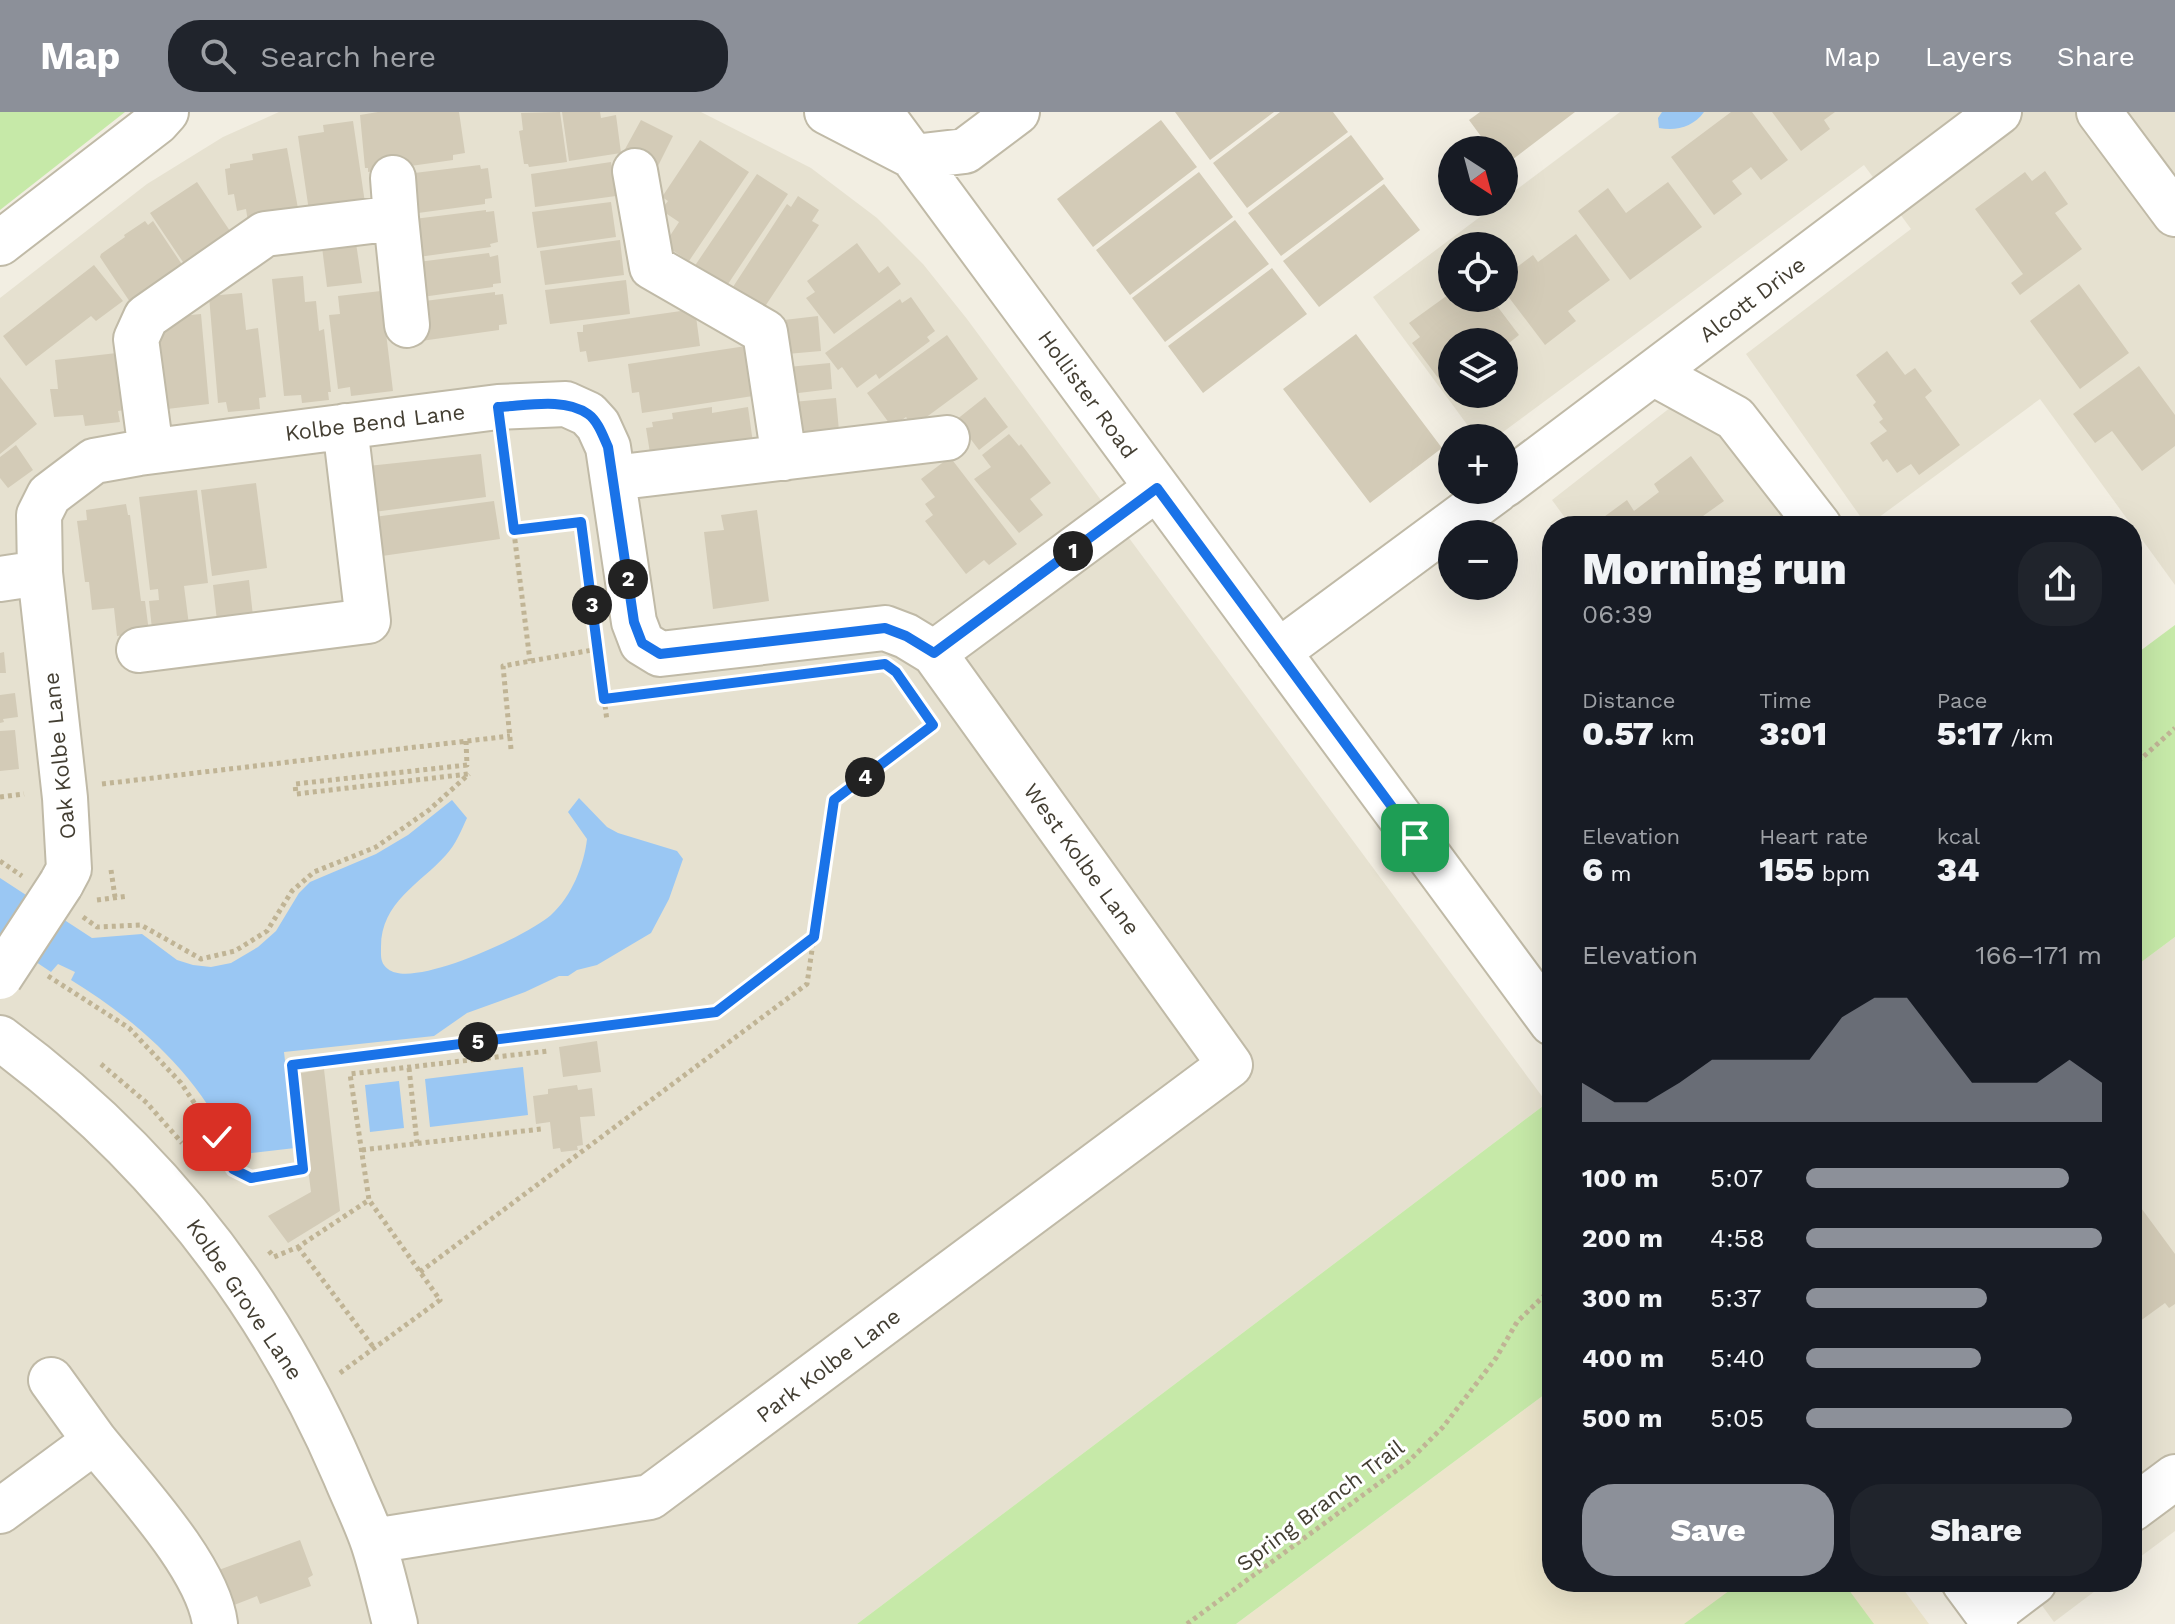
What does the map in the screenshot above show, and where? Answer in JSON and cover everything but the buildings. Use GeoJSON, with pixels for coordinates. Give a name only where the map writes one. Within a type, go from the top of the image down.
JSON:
{"type":"FeatureCollection","features":[{"type":"Feature","properties":{"kind":"street"},"geometry":{"type":"LineString","coordinates":[[827,112],[914,157],[965,151],[1017,112]]}},
{"type":"Feature","properties":{"kind":"street","name":"Hollister Road"},"geometry":{"type":"LineString","coordinates":[[880,112],[1542,1009]]}},
{"type":"Feature","properties":{"kind":"street","name":"Alcott Drive"},"geometry":{"type":"LineString","coordinates":[[1518,474],[1999,112]]}},
{"type":"Feature","properties":{"kind":"street"},"geometry":{"type":"LineString","coordinates":[[2099,112],[2175,214]]}},
{"type":"Feature","properties":{"kind":"street"},"geometry":{"type":"LineString","coordinates":[[0,243],[167,115]]}},
{"type":"Feature","properties":{"kind":"street"},"geometry":{"type":"LineString","coordinates":[[635,171],[652,267],[765,332],[784,458]]}},
{"type":"Feature","properties":{"kind":"street"},"geometry":{"type":"LineString","coordinates":[[151,451],[136,339],[146,317],[265,234],[394,198],[407,325]]}},
{"type":"Feature","properties":{"kind":"street"},"geometry":{"type":"LineString","coordinates":[[1653,373],[1735,418],[1811,516]]}},
{"type":"Feature","properties":{"kind":"street","name":"Kolbe Bend Lane"},"geometry":{"type":"LineString","coordinates":[[39,515],[49,495],[94,461],[498,407],[566,404],[588,414],[598,425],[608,447],[634,622],[642,643],[660,654],[885,628],[906,636],[934,653]]}},
{"type":"Feature","properties":{"kind":"street"},"geometry":{"type":"LineString","coordinates":[[139,650],[370,634],[345,426]]}},
{"type":"Feature","properties":{"kind":"street"},"geometry":{"type":"LineString","coordinates":[[613,478],[947,438]]}},
{"type":"Feature","properties":{"kind":"street"},"geometry":{"type":"LineString","coordinates":[[934,653],[1157,488]]}},
{"type":"Feature","properties":{"kind":"street"},"geometry":{"type":"LineString","coordinates":[[1278,652],[1478,504]]}},
{"type":"Feature","properties":{"kind":"street","name":"Oak Kolbe Lane"},"geometry":{"type":"LineString","coordinates":[[20,974],[55,892],[69,869],[64,788],[20,576],[39,515]]}},
{"type":"Feature","properties":{"kind":"street","name":"West Kolbe Lane"},"geometry":{"type":"LineString","coordinates":[[934,653],[1230,1065]]}},
{"type":"Feature","properties":{"kind":"street","name":"Kolbe Grove Lane"},"geometry":{"type":"LineString","coordinates":[[0,1038],[69,1092],[150,1171],[201,1228],[278,1342],[320,1418],[373,1541],[395,1624]]}},
{"type":"Feature","properties":{"kind":"street","name":"Park Kolbe Lane"},"geometry":{"type":"LineString","coordinates":[[373,1541],[650,1497],[1230,1065]]}},
{"type":"Feature","properties":{"kind":"street"},"geometry":{"type":"LineString","coordinates":[[51,1380],[200,1579],[213,1609],[215,1624]]}},
{"type":"Feature","properties":{"kind":"street"},"geometry":{"type":"LineString","coordinates":[[0,1511],[95,1441]]}},
{"type":"Feature","properties":{"kind":"street"},"geometry":{"type":"LineString","coordinates":[[2142,1502],[2175,1477]]}},
{"type":"Feature","properties":{"kind":"street"},"geometry":{"type":"LineString","coordinates":[[1982,1607],[2013,1592]]}},
{"type":"Feature","properties":{"kind":"path"},"geometry":{"type":"LineString","coordinates":[[498,407],[530,661]]}},
{"type":"Feature","properties":{"kind":"path"},"geometry":{"type":"LineString","coordinates":[[514,530],[581,522]]}},
{"type":"Feature","properties":{"kind":"path"},"geometry":{"type":"LineString","coordinates":[[595,633],[607,721]]}},
{"type":"Feature","properties":{"kind":"path"},"geometry":{"type":"LineString","coordinates":[[511,749],[503,666],[598,649]]}},
{"type":"Feature","properties":{"kind":"path"},"geometry":{"type":"LineString","coordinates":[[604,699],[650,693]]}},
{"type":"Feature","properties":{"kind":"path"},"geometry":{"type":"LineString","coordinates":[[420,1272],[807,984],[834,800],[933,725],[925,715]]}},
{"type":"Feature","properties":{"kind":"path"},"geometry":{"type":"LineString","coordinates":[[2142,758],[2175,728]]}},
{"type":"Feature","properties":{"kind":"path"},"geometry":{"type":"LineString","coordinates":[[0,797],[510,736]]}},
{"type":"Feature","properties":{"kind":"path"},"geometry":{"type":"LineString","coordinates":[[0,861],[55,892],[97,927],[141,925],[201,959],[235,951],[267,931],[292,891],[314,872],[376,847],[429,810],[469,774],[296,794],[295,784],[467,765],[466,741]]}},
{"type":"Feature","properties":{"kind":"path"},"geometry":{"type":"LineString","coordinates":[[20,974],[99,1006],[129,1028],[181,1083],[217,1137],[233,1169],[251,1178],[303,1169],[292,1065],[716,1012],[814,937]]}},
{"type":"Feature","properties":{"kind":"path"},"geometry":{"type":"LineString","coordinates":[[308,1396],[440,1300],[369,1200],[350,1074],[548,1051]]}},
{"type":"Feature","properties":{"kind":"path"},"geometry":{"type":"LineString","coordinates":[[95,1059],[147,1103],[184,1145]]}},
{"type":"Feature","properties":{"kind":"path"},"geometry":{"type":"LineString","coordinates":[[409,1068],[417,1143]]}},
{"type":"Feature","properties":{"kind":"path"},"geometry":{"type":"LineString","coordinates":[[362,1150],[541,1129]]}},
{"type":"Feature","properties":{"kind":"path"},"geometry":{"type":"LineString","coordinates":[[265,1246],[274,1257],[298,1247],[369,1200]]}},
{"type":"Feature","properties":{"kind":"path"},"geometry":{"type":"LineString","coordinates":[[298,1247],[374,1348]]}},
{"type":"Feature","properties":{"kind":"path","name":"Spring Branch Trail"},"geometry":{"type":"LineString","coordinates":[[1187,1624],[1408,1462],[1443,1427],[1496,1358],[1517,1322],[1542,1298]]}},
{"type":"Feature","properties":{"kind":"shaded area"},"geometry":{"type":"Polygon","coordinates":[[[279,112],[701,112],[811,168],[877,218],[923,264],[967,319],[1542,1096],[1542,1107],[857,1624],[0,1624],[0,298],[147,184],[223,137],[279,112]]]}},
{"type":"Feature","properties":{"kind":"shaded area"},"geometry":{"type":"Polygon","coordinates":[[[1620,112],[2175,112],[2175,585],[2142,540],[2142,516],[2125,516],[2040,399],[1881,516],[1860,516],[1746,354],[1911,229],[1864,165],[1514,424],[1467,424],[1455,408],[1518,408],[1518,328],[1438,328],[1438,385],[1373,297],[1438,248],[1438,312],[1518,312],[1518,232],[1460,232],[1481,216],[1518,216],[1518,188],[1620,112]]]}},
{"type":"Feature","properties":{"kind":"shaded area"},"geometry":{"type":"Polygon","coordinates":[[[1689,393],[1787,516],[1564,516],[1552,500],[1689,393]]]}},
{"type":"Feature","properties":{"kind":"shaded area"},"geometry":{"type":"Polygon","coordinates":[[[2175,937],[2175,1531],[2142,1556],[2142,962],[2175,937]]]}},
{"type":"Feature","properties":{"kind":"shaded area"},"geometry":{"type":"Polygon","coordinates":[[[1542,1396],[1542,1592],[1905,1592],[1929,1624],[1236,1624],[1542,1396]]]}},
{"type":"Feature","properties":{"kind":"shaded area"},"geometry":{"type":"Polygon","coordinates":[[[2032,1592],[2094,1592],[2054,1622],[2032,1592]]]}},
{"type":"Feature","properties":{"kind":"green space"},"geometry":{"type":"Polygon","coordinates":[[[0,112],[125,112],[0,210],[0,112]]]}},
{"type":"Feature","properties":{"kind":"green space"},"geometry":{"type":"Polygon","coordinates":[[[2175,625],[2175,937],[2142,962],[2142,650],[2175,625]]]}},
{"type":"Feature","properties":{"kind":"green space"},"geometry":{"type":"Polygon","coordinates":[[[1542,1107],[1542,1396],[1236,1624],[857,1624],[1542,1107]]]}},
{"type":"Feature","properties":{"kind":"green space"},"geometry":{"type":"Polygon","coordinates":[[[1727,1592],[1850,1592],[1874,1624],[1684,1624],[1727,1592]]]}},
{"type":"Feature","properties":{"kind":"water"},"geometry":{"type":"Polygon","coordinates":[[[1662,112],[1704,112],[1690,124],[1672,129],[1659,128],[1658,118],[1662,112]]]}},
{"type":"Feature","properties":{"kind":"water"},"geometry":{"type":"Polygon","coordinates":[[[579,798],[607,827],[677,851],[683,859],[669,899],[651,933],[597,965],[577,970],[568,976],[559,976],[467,1013],[434,1036],[284,1052],[295,1148],[235,1155],[205,1101],[187,1077],[145,1034],[71,980],[75,972],[58,964],[51,972],[0,938],[0,878],[92,938],[142,934],[177,960],[211,967],[231,963],[258,947],[276,931],[299,893],[310,882],[376,854],[408,835],[452,800],[467,818],[458,837],[446,855],[395,906],[383,931],[381,956],[385,967],[401,974],[421,972],[471,957],[520,935],[551,915],[576,880],[585,849],[587,839],[568,812],[579,798]]]}},
{"type":"Feature","properties":{"kind":"water"},"geometry":{"type":"Polygon","coordinates":[[[523,1067],[528,1115],[430,1127],[425,1079],[523,1067]]]}},
{"type":"Feature","properties":{"kind":"water"},"geometry":{"type":"Polygon","coordinates":[[[399,1081],[404,1128],[370,1132],[365,1085],[399,1081]]]}},
{"type":"Feature","properties":{"kind":"route"},"geometry":{"type":"LineString","coordinates":[[217,1137],[233,1169],[251,1178],[303,1169],[292,1065],[716,1012],[814,937],[834,800],[933,725],[896,672],[885,664],[604,699],[581,522],[514,530],[498,407],[566,404],[588,414],[598,425],[608,447],[634,622],[642,643],[660,654],[885,628],[906,636],[934,653],[1157,488],[1415,838]]}}]}
